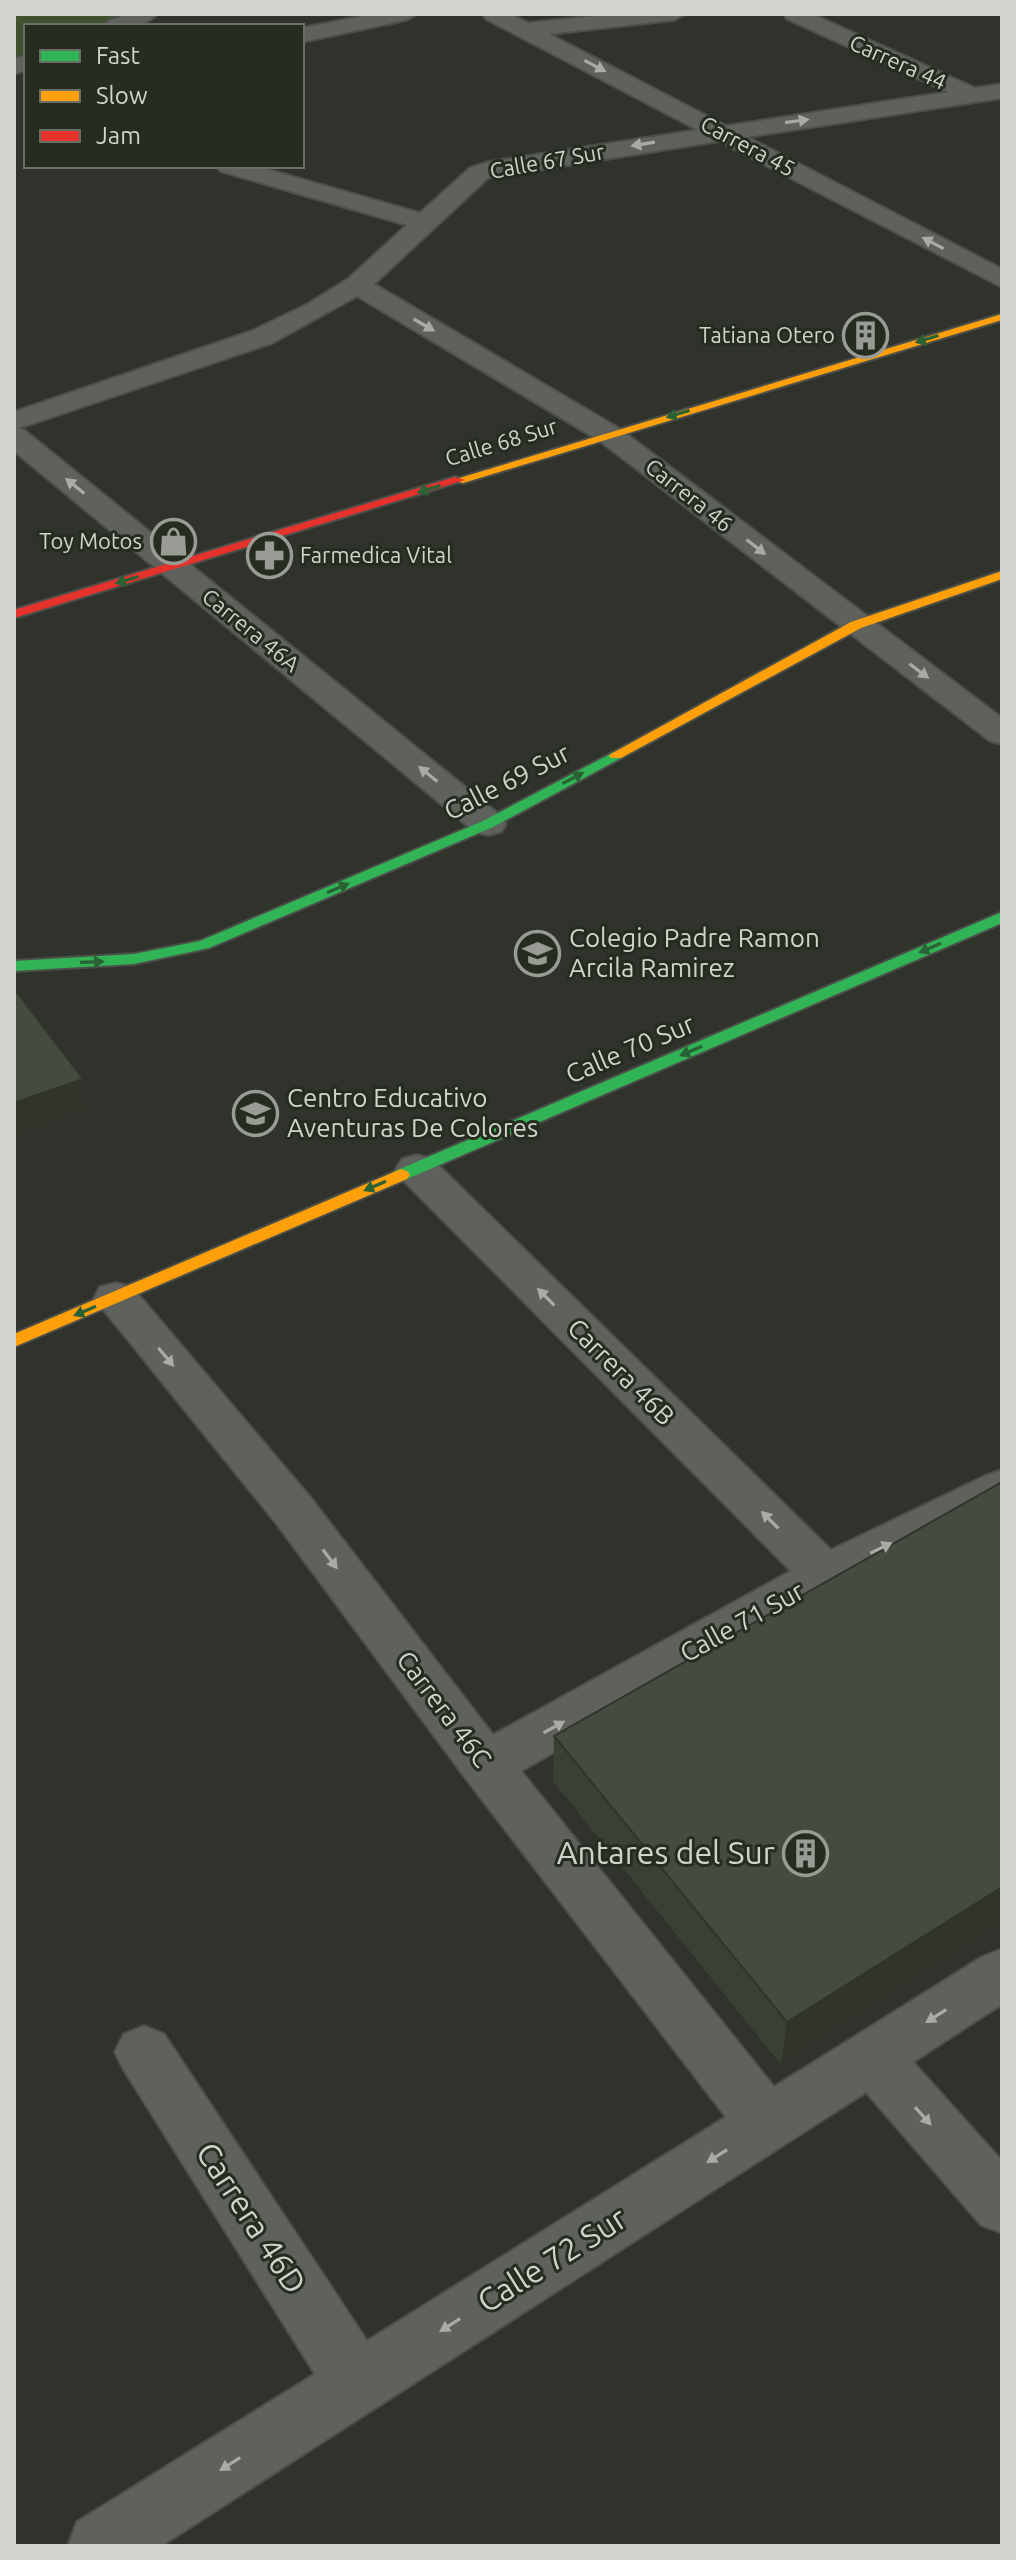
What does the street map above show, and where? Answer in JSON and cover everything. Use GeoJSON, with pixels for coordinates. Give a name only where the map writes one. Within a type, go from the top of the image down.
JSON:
{"type":"FeatureCollection","features":[{"type":"Feature","properties":{"kind":"street"},"geometry":{"type":"LineString","coordinates":[[121,24],[146,14]]}},
{"type":"Feature","properties":{"kind":"street"},"geometry":{"type":"LineString","coordinates":[[304,35],[406,14]]}},
{"type":"Feature","properties":{"kind":"street","name":"Carrera 45"},"geometry":{"type":"LineString","coordinates":[[494,14],[1002,279]]}},
{"type":"Feature","properties":{"kind":"street"},"geometry":{"type":"LineString","coordinates":[[526,30],[674,14]]}},
{"type":"Feature","properties":{"kind":"street","name":"Carrera 44"},"geometry":{"type":"LineString","coordinates":[[795,14],[1002,109]]}},
{"type":"Feature","properties":{"kind":"street","name":"Calle 67 Sur"},"geometry":{"type":"LineString","coordinates":[[14,421],[262,337],[317,310],[357,285],[479,173],[498,167],[720,132],[1002,91]]}},
{"type":"Feature","properties":{"kind":"street"},"geometry":{"type":"LineString","coordinates":[[236,168],[424,222]]}},
{"type":"Feature","properties":{"kind":"street","name":"Carrera 46"},"geometry":{"type":"LineString","coordinates":[[357,285],[610,435],[1002,734]]}},
{"type":"Feature","properties":{"kind":"street","name":"Calle 68 Sur"},"geometry":{"type":"LineString","coordinates":[[14,614],[1002,317]]}},
{"type":"Feature","properties":{"kind":"street","name":"Carrera 46A"},"geometry":{"type":"LineString","coordinates":[[14,436],[488,824]]}},
{"type":"Feature","properties":{"kind":"street","name":"Calle 69 Sur"},"geometry":{"type":"LineString","coordinates":[[14,966],[129,961],[179,953],[204,945],[488,824],[856,625],[1002,575]]}},
{"type":"Feature","properties":{"kind":"street"},"geometry":{"type":"LineString","coordinates":[[817,646],[865,642],[889,648]]}},
{"type":"Feature","properties":{"kind":"street","name":"Calle 70 Sur"},"geometry":{"type":"LineString","coordinates":[[14,1341],[1002,917]]}},
{"type":"Feature","properties":{"kind":"street","name":"Carrera 46B"},"geometry":{"type":"LineString","coordinates":[[417,1169],[825,1575]]}},
{"type":"Feature","properties":{"kind":"street","name":"Carrera 46C"},"geometry":{"type":"LineString","coordinates":[[116,1298],[293,1510],[486,1765],[767,2124]]}},
{"type":"Feature","properties":{"kind":"street","name":"Calle 71 Sur"},"geometry":{"type":"LineString","coordinates":[[486,1765],[825,1575],[1002,1488]]}},
{"type":"Feature","properties":{"kind":"street","name":"Calle 72 Sur"},"geometry":{"type":"LineString","coordinates":[[101,2546],[1002,1974]]}},
{"type":"Feature","properties":{"kind":"street","name":"Carrera 46D"},"geometry":{"type":"LineString","coordinates":[[144,2052],[357,2383]]}},
{"type":"Feature","properties":{"kind":"street"},"geometry":{"type":"LineString","coordinates":[[872,2057],[1002,2205]]}},
{"type":"Feature","properties":{"kind":"green space"},"geometry":{"type":"Polygon","coordinates":[[[14,14],[126,14],[101,24],[24,24],[24,54],[14,57],[14,14]]]}},
{"type":"Feature","properties":{"kind":"building"},"geometry":{"type":"Polygon","coordinates":[[[14,992],[83,1079],[14,1103],[14,992]]]}},
{"type":"Feature","properties":{"kind":"building","name":"Antares del Sur"},"geometry":{"type":"Polygon","coordinates":[[[1002,1482],[1002,1887],[787,2022],[554,1736],[1002,1482]]]}},
{"type":"Feature","properties":{"kind":"traffic: fast"},"geometry":{"type":"LineString","coordinates":[[14,966],[134,959],[204,945],[488,824],[616,755]]}},
{"type":"Feature","properties":{"kind":"traffic: fast"},"geometry":{"type":"LineString","coordinates":[[401,1175],[1002,917]]}},
{"type":"Feature","properties":{"kind":"traffic: slow"},"geometry":{"type":"LineString","coordinates":[[459,480],[1002,317]]}},
{"type":"Feature","properties":{"kind":"traffic: slow"},"geometry":{"type":"LineString","coordinates":[[616,755],[856,625],[1002,575]]}},
{"type":"Feature","properties":{"kind":"traffic: slow"},"geometry":{"type":"LineString","coordinates":[[14,1341],[401,1175]]}},
{"type":"Feature","properties":{"kind":"traffic: jam"},"geometry":{"type":"LineString","coordinates":[[14,614],[459,480]]}},
{"type":"Feature","properties":{"kind":"place","name":"Tatiana Otero"},"geometry":{"type":"Point","coordinates":[866,335]}},
{"type":"Feature","properties":{"kind":"place","name":"Toy Motos"},"geometry":{"type":"Point","coordinates":[173,541]}},
{"type":"Feature","properties":{"kind":"place","name":"Farmedica Vital"},"geometry":{"type":"Point","coordinates":[269,555]}},
{"type":"Feature","properties":{"kind":"place","name":"Colegio Padre Ramon Arcila Ramirez"},"geometry":{"type":"Point","coordinates":[538,953]}},
{"type":"Feature","properties":{"kind":"place","name":"Centro Educativo Aventuras De Colores"},"geometry":{"type":"Point","coordinates":[256,1113]}},
{"type":"Feature","properties":{"kind":"place","name":"Antares del Sur"},"geometry":{"type":"Point","coordinates":[806,1853]}}]}
